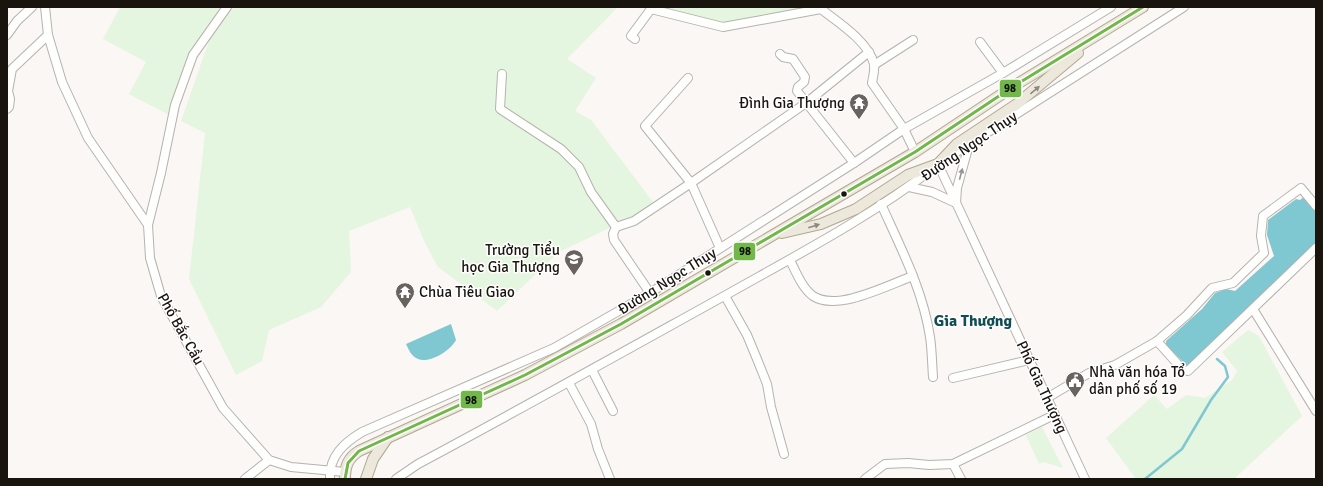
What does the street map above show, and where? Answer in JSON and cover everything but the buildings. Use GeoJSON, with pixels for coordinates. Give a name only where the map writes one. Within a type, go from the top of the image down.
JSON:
{"type":"FeatureCollection","features":[{"type":"Feature","properties":{"kind":"main road","name":"Đường Ngọc Thụy"},"geometry":{"type":"LineString","coordinates":[[345,475],[346,465],[353,455],[389,436],[525,375],[573,350],[776,234],[915,152],[1014,86],[1143,7]]}},
{"type":"Feature","properties":{"kind":"main road"},"geometry":{"type":"LineString","coordinates":[[776,234],[801,230],[821,224],[856,209],[908,176],[938,164],[957,144],[1017,104],[1101,34]]}},
{"type":"Feature","properties":{"kind":"main road"},"geometry":{"type":"LineString","coordinates":[[366,479],[373,459],[389,436]]}},
{"type":"Feature","properties":{"kind":"street"},"geometry":{"type":"LineString","coordinates":[[7,35],[17,21],[32,7]]}},
{"type":"Feature","properties":{"kind":"street","name":"Phố Bắc Cầu"},"geometry":{"type":"LineString","coordinates":[[45,7],[48,35],[62,82],[88,138],[148,225],[152,266],[161,296],[206,374],[223,408],[269,460]]}},
{"type":"Feature","properties":{"kind":"street"},"geometry":{"type":"LineString","coordinates":[[148,225],[161,173],[174,105],[193,55],[227,7]]}},
{"type":"Feature","properties":{"kind":"street","name":"Đường Ngọc Thụy"},"geometry":{"type":"LineString","coordinates":[[330,479],[330,470],[335,456],[341,448],[369,428],[554,348],[650,293],[854,163],[904,129],[1003,73],[1111,7]]}},
{"type":"Feature","properties":{"kind":"street","name":"Đường Ngọc Thụy"},"geometry":{"type":"LineString","coordinates":[[396,479],[418,464],[569,383],[850,225],[909,187],[938,164],[1184,7]]}},
{"type":"Feature","properties":{"kind":"street"},"geometry":{"type":"LineString","coordinates":[[635,39],[631,36],[651,9],[723,27],[821,9],[851,32],[869,52],[874,65],[872,83],[904,129],[915,152]]}},
{"type":"Feature","properties":{"kind":"street"},"geometry":{"type":"LineString","coordinates":[[7,109],[10,107],[8,91],[12,69],[48,35]]}},
{"type":"Feature","properties":{"kind":"street"},"geometry":{"type":"LineString","coordinates":[[874,65],[912,40]]}},
{"type":"Feature","properties":{"kind":"street"},"geometry":{"type":"LineString","coordinates":[[980,42],[1003,73]]}},
{"type":"Feature","properties":{"kind":"street"},"geometry":{"type":"LineString","coordinates":[[650,293],[614,240],[613,234],[616,228],[634,221],[806,103],[869,52]]}},
{"type":"Feature","properties":{"kind":"street"},"geometry":{"type":"LineString","coordinates":[[780,54],[783,57],[793,59],[805,77],[804,82],[798,87],[797,91],[854,163]]}},
{"type":"Feature","properties":{"kind":"street"},"geometry":{"type":"LineString","coordinates":[[502,74],[500,109],[561,149],[579,167],[591,192],[616,228]]}},
{"type":"Feature","properties":{"kind":"street"},"geometry":{"type":"LineString","coordinates":[[688,78],[645,126],[691,183],[720,248]]}},
{"type":"Feature","properties":{"kind":"street"},"geometry":{"type":"LineString","coordinates":[[909,187],[932,192],[956,203],[957,188],[969,145]]}},
{"type":"Feature","properties":{"kind":"street","name":"Phố Gia Thượng"},"geometry":{"type":"LineString","coordinates":[[938,164],[1085,479]]}},
{"type":"Feature","properties":{"kind":"street"},"geometry":{"type":"LineString","coordinates":[[1046,398],[1088,373],[1115,366],[1157,341],[1186,315],[1212,288],[1233,283],[1262,256],[1265,249],[1261,236],[1263,216],[1300,188],[1316,206]]}},
{"type":"Feature","properties":{"kind":"street"},"geometry":{"type":"LineString","coordinates":[[881,204],[912,276],[922,304],[930,337],[933,377]]}},
{"type":"Feature","properties":{"kind":"street"},"geometry":{"type":"LineString","coordinates":[[1157,341],[1183,370],[1188,371],[1316,248]]}},
{"type":"Feature","properties":{"kind":"street"},"geometry":{"type":"LineString","coordinates":[[790,260],[804,287],[813,296],[832,302],[852,298],[912,276]]}},
{"type":"Feature","properties":{"kind":"street"},"geometry":{"type":"LineString","coordinates":[[725,296],[747,335],[760,365],[767,384],[771,407],[784,454]]}},
{"type":"Feature","properties":{"kind":"street"},"geometry":{"type":"LineString","coordinates":[[1253,309],[1315,408]]}},
{"type":"Feature","properties":{"kind":"street"},"geometry":{"type":"LineString","coordinates":[[953,378],[1029,360]]}},
{"type":"Feature","properties":{"kind":"street"},"geometry":{"type":"LineString","coordinates":[[592,370],[613,411]]}},
{"type":"Feature","properties":{"kind":"street"},"geometry":{"type":"LineString","coordinates":[[569,383],[591,424],[598,449],[610,479]]}},
{"type":"Feature","properties":{"kind":"street"},"geometry":{"type":"LineString","coordinates":[[865,479],[885,464],[953,464],[1054,415]]}},
{"type":"Feature","properties":{"kind":"street"},"geometry":{"type":"LineString","coordinates":[[245,479],[269,460],[291,467],[330,470],[345,475]]}},
{"type":"Feature","properties":{"kind":"street"},"geometry":{"type":"LineString","coordinates":[[953,464],[961,479]]}},
{"type":"Feature","properties":{"kind":"green space"},"geometry":{"type":"Polygon","coordinates":[[[120,7],[618,7],[567,59],[596,78],[575,111],[591,120],[656,206],[559,252],[497,311],[438,267],[425,243],[410,207],[349,231],[351,272],[321,307],[269,330],[262,361],[236,375],[189,279],[205,133],[181,121],[210,38],[203,35],[169,115],[129,94],[146,62],[103,39],[120,7]]]}},
{"type":"Feature","properties":{"kind":"green space"},"geometry":{"type":"Polygon","coordinates":[[[625,7],[851,7],[821,9],[723,27],[651,9],[625,7]]]}},
{"type":"Feature","properties":{"kind":"green space"},"geometry":{"type":"Polygon","coordinates":[[[1248,330],[1259,336],[1302,416],[1234,479],[1136,479],[1106,438],[1154,395],[1167,409],[1186,395],[1205,398],[1232,380],[1237,371],[1222,352],[1248,330]]]}},
{"type":"Feature","properties":{"kind":"green space"},"geometry":{"type":"Polygon","coordinates":[[[1042,427],[1063,468],[1044,462],[1039,464],[1026,435],[1042,427]]]}},
{"type":"Feature","properties":{"kind":"water"},"geometry":{"type":"Polygon","coordinates":[[[1305,196],[1316,209],[1316,244],[1191,367],[1187,366],[1166,345],[1166,341],[1202,309],[1215,293],[1226,289],[1235,291],[1274,256],[1267,235],[1268,220],[1296,199],[1300,200],[1305,196]]]}},
{"type":"Feature","properties":{"kind":"water"},"geometry":{"type":"Polygon","coordinates":[[[451,324],[456,340],[445,352],[428,360],[418,359],[410,353],[406,344],[451,324]]]}},
{"type":"Feature","properties":{"kind":"waterway"},"geometry":{"type":"LineString","coordinates":[[1145,479],[1182,449],[1211,400],[1228,377],[1225,366],[1217,359]]}},
{"type":"Feature","properties":{"kind":"transit line","name":"98"},"geometry":{"type":"LineString","coordinates":[[345,479],[348,463],[359,451],[525,375],[621,324],[915,152],[1014,86],[1143,7]]}},
{"type":"Feature","properties":{"kind":"place","name":"Đình Gia Thượng"},"geometry":{"type":"Point","coordinates":[859,120]}},
{"type":"Feature","properties":{"kind":"place","name":"Trường Tiểu học Gia Thượng"},"geometry":{"type":"Point","coordinates":[574,276]}},
{"type":"Feature","properties":{"kind":"place","name":"Chùa Tiêu Giao"},"geometry":{"type":"Point","coordinates":[405,309]}},
{"type":"Feature","properties":{"kind":"place","name":"Nhà văn hóa Tổ dân phố số 19"},"geometry":{"type":"Point","coordinates":[1075,398]}},
{"type":"Feature","properties":{"kind":"district","name":"Gia Thượng"},"geometry":{"type":"Point","coordinates":[973,320]}}]}
